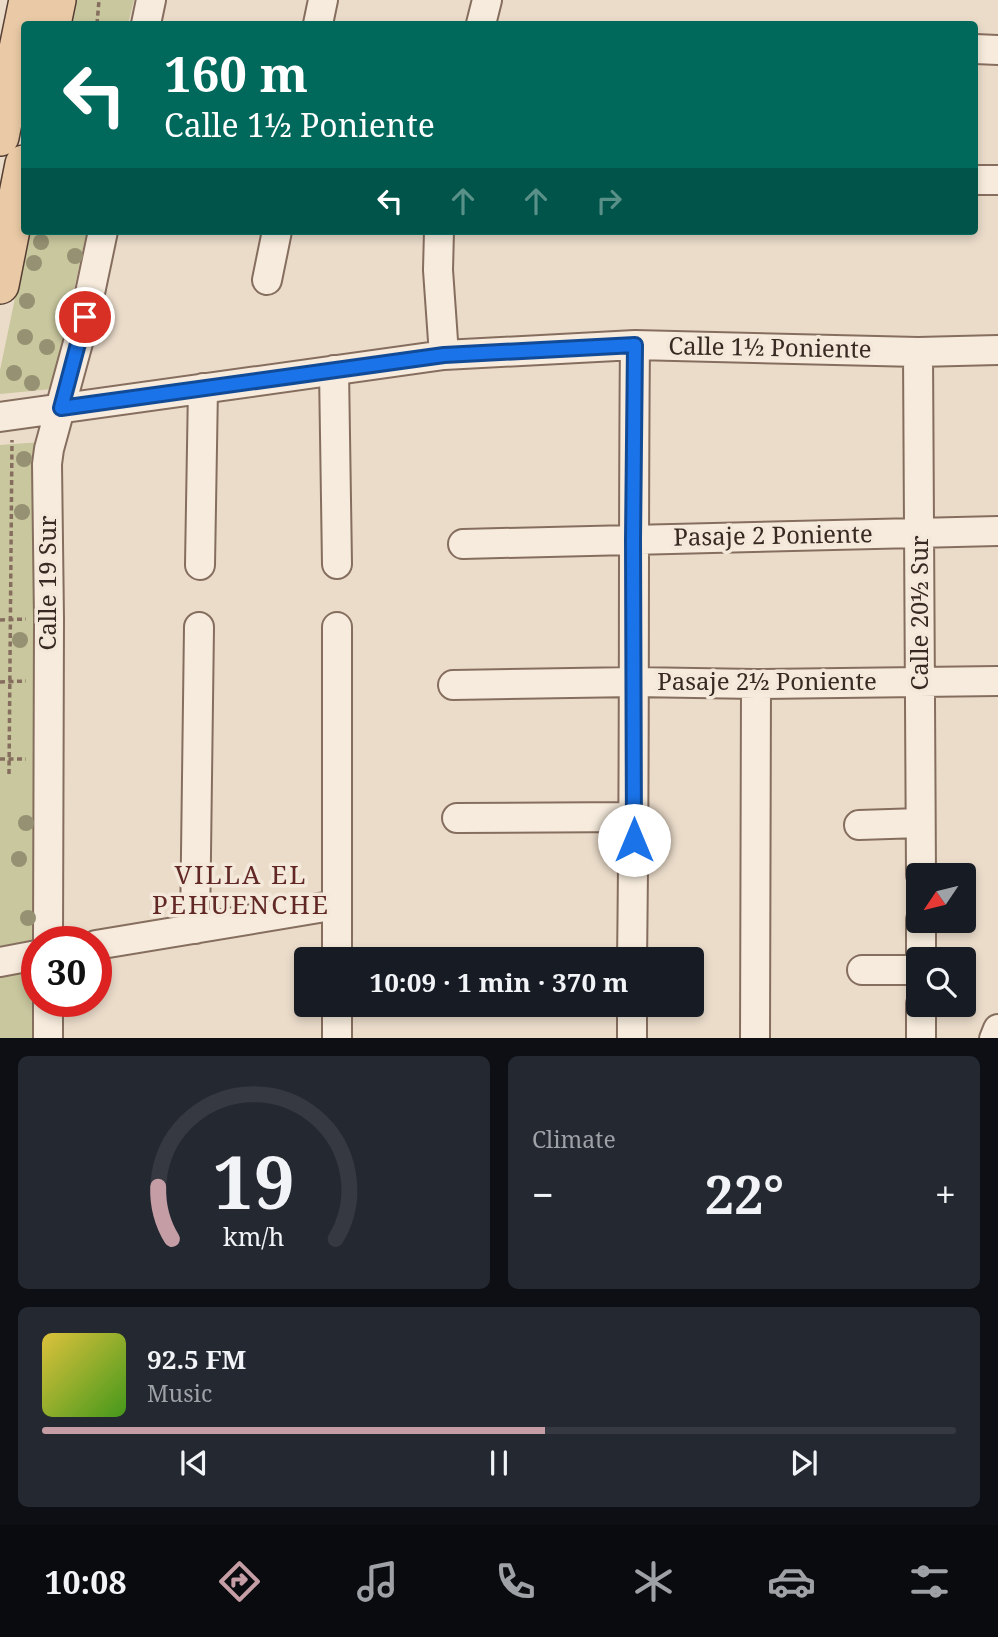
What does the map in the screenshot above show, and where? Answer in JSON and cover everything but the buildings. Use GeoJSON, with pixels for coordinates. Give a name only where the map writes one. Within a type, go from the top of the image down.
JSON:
{"type":"FeatureCollection","features":[{"type":"Feature","properties":{"kind":"main road"},"geometry":{"type":"LineString","coordinates":[[24,21],[28,0]]}},
{"type":"Feature","properties":{"kind":"main road"},"geometry":{"type":"LineString","coordinates":[[53,21],[57,0]]}},
{"type":"Feature","properties":{"kind":"main road"},"geometry":{"type":"LineString","coordinates":[[0,137],[21,39]]}},
{"type":"Feature","properties":{"kind":"main road"},"geometry":{"type":"LineString","coordinates":[[0,285],[21,179]]}},
{"type":"Feature","properties":{"kind":"street"},"geometry":{"type":"LineString","coordinates":[[147,21],[151,0]]}},
{"type":"Feature","properties":{"kind":"street"},"geometry":{"type":"LineString","coordinates":[[319,21],[323,0]]}},
{"type":"Feature","properties":{"kind":"street"},"geometry":{"type":"LineString","coordinates":[[482,21],[487,0]]}},
{"type":"Feature","properties":{"kind":"street"},"geometry":{"type":"LineString","coordinates":[[978,49],[998,50]]}},
{"type":"Feature","properties":{"kind":"street"},"geometry":{"type":"LineString","coordinates":[[978,180],[998,180]]}},
{"type":"Feature","properties":{"kind":"street","name":"Calle 19 Sur"},"geometry":{"type":"LineString","coordinates":[[48,926],[47,464],[85,317],[102,235]]}},
{"type":"Feature","properties":{"kind":"street"},"geometry":{"type":"LineString","coordinates":[[267,280],[276,235]]}},
{"type":"Feature","properties":{"kind":"street"},"geometry":{"type":"LineString","coordinates":[[439,235],[438,270],[444,355]]}},
{"type":"Feature","properties":{"kind":"street"},"geometry":{"type":"LineString","coordinates":[[632,947],[635,817],[635,345]]}},
{"type":"Feature","properties":{"kind":"street","name":"Calle 1½ Poniente"},"geometry":{"type":"LineString","coordinates":[[6,416],[444,355],[635,345],[918,352],[998,351]]}},
{"type":"Feature","properties":{"kind":"street","name":"Calle 20½ Sur"},"geometry":{"type":"LineString","coordinates":[[918,352],[921,863]]}},
{"type":"Feature","properties":{"kind":"street"},"geometry":{"type":"LineString","coordinates":[[334,370],[337,564]]}},
{"type":"Feature","properties":{"kind":"street"},"geometry":{"type":"LineString","coordinates":[[200,565],[202,388]]}},
{"type":"Feature","properties":{"kind":"street","name":"Pasaje 2 Poniente"},"geometry":{"type":"LineString","coordinates":[[463,544],[998,531]]}},
{"type":"Feature","properties":{"kind":"street"},"geometry":{"type":"LineString","coordinates":[[195,929],[199,627]]}},
{"type":"Feature","properties":{"kind":"street"},"geometry":{"type":"LineString","coordinates":[[337,627],[337,947]]}},
{"type":"Feature","properties":{"kind":"street","name":"Pasaje 2½ Poniente"},"geometry":{"type":"LineString","coordinates":[[453,685],[998,681]]}},
{"type":"Feature","properties":{"kind":"street"},"geometry":{"type":"LineString","coordinates":[[755,1038],[757,684]]}},
{"type":"Feature","properties":{"kind":"street"},"geometry":{"type":"LineString","coordinates":[[457,818],[635,817]]}},
{"type":"Feature","properties":{"kind":"street"},"geometry":{"type":"LineString","coordinates":[[859,825],[920,823]]}},
{"type":"Feature","properties":{"kind":"street"},"geometry":{"type":"LineString","coordinates":[[112,942],[337,905]]}},
{"type":"Feature","properties":{"kind":"street"},"geometry":{"type":"LineString","coordinates":[[0,962],[21,958]]}},
{"type":"Feature","properties":{"kind":"street"},"geometry":{"type":"LineString","coordinates":[[862,970],[906,970]]}},
{"type":"Feature","properties":{"kind":"street"},"geometry":{"type":"LineString","coordinates":[[48,1017],[48,1038]]}},
{"type":"Feature","properties":{"kind":"street"},"geometry":{"type":"LineString","coordinates":[[337,1017],[337,1038]]}},
{"type":"Feature","properties":{"kind":"street"},"geometry":{"type":"LineString","coordinates":[[632,1017],[632,1038]]}},
{"type":"Feature","properties":{"kind":"street"},"geometry":{"type":"LineString","coordinates":[[921,1017],[921,1038]]}},
{"type":"Feature","properties":{"kind":"street"},"geometry":{"type":"LineString","coordinates":[[993,1038],[998,1029]]}},
{"type":"Feature","properties":{"kind":"path"},"geometry":{"type":"LineString","coordinates":[[97,21],[99,0]]}},
{"type":"Feature","properties":{"kind":"path"},"geometry":{"type":"LineString","coordinates":[[6,416],[9,774]]}},
{"type":"Feature","properties":{"kind":"shaded area"},"geometry":{"type":"Polygon","coordinates":[[[72,0],[134,0],[129,21],[68,21],[72,0]]]}},
{"type":"Feature","properties":{"kind":"shaded area"},"geometry":{"type":"Polygon","coordinates":[[[28,235],[86,235],[52,389],[0,394],[0,370],[28,235]]]}},
{"type":"Feature","properties":{"kind":"shaded area"},"geometry":{"type":"Polygon","coordinates":[[[41,442],[38,926],[21,926],[21,1017],[37,1017],[37,1038],[0,1038],[0,445],[41,442]]]}},
{"type":"Feature","properties":{"kind":"district","name":"VILLA EL PEHUENCHE"},"geometry":{"type":"Point","coordinates":[241,890]}},
{"type":"Feature","properties":{"kind":"route"},"geometry":{"type":"LineString","coordinates":[[85,317],[61,408],[444,355],[635,345],[634,840]]}}]}
